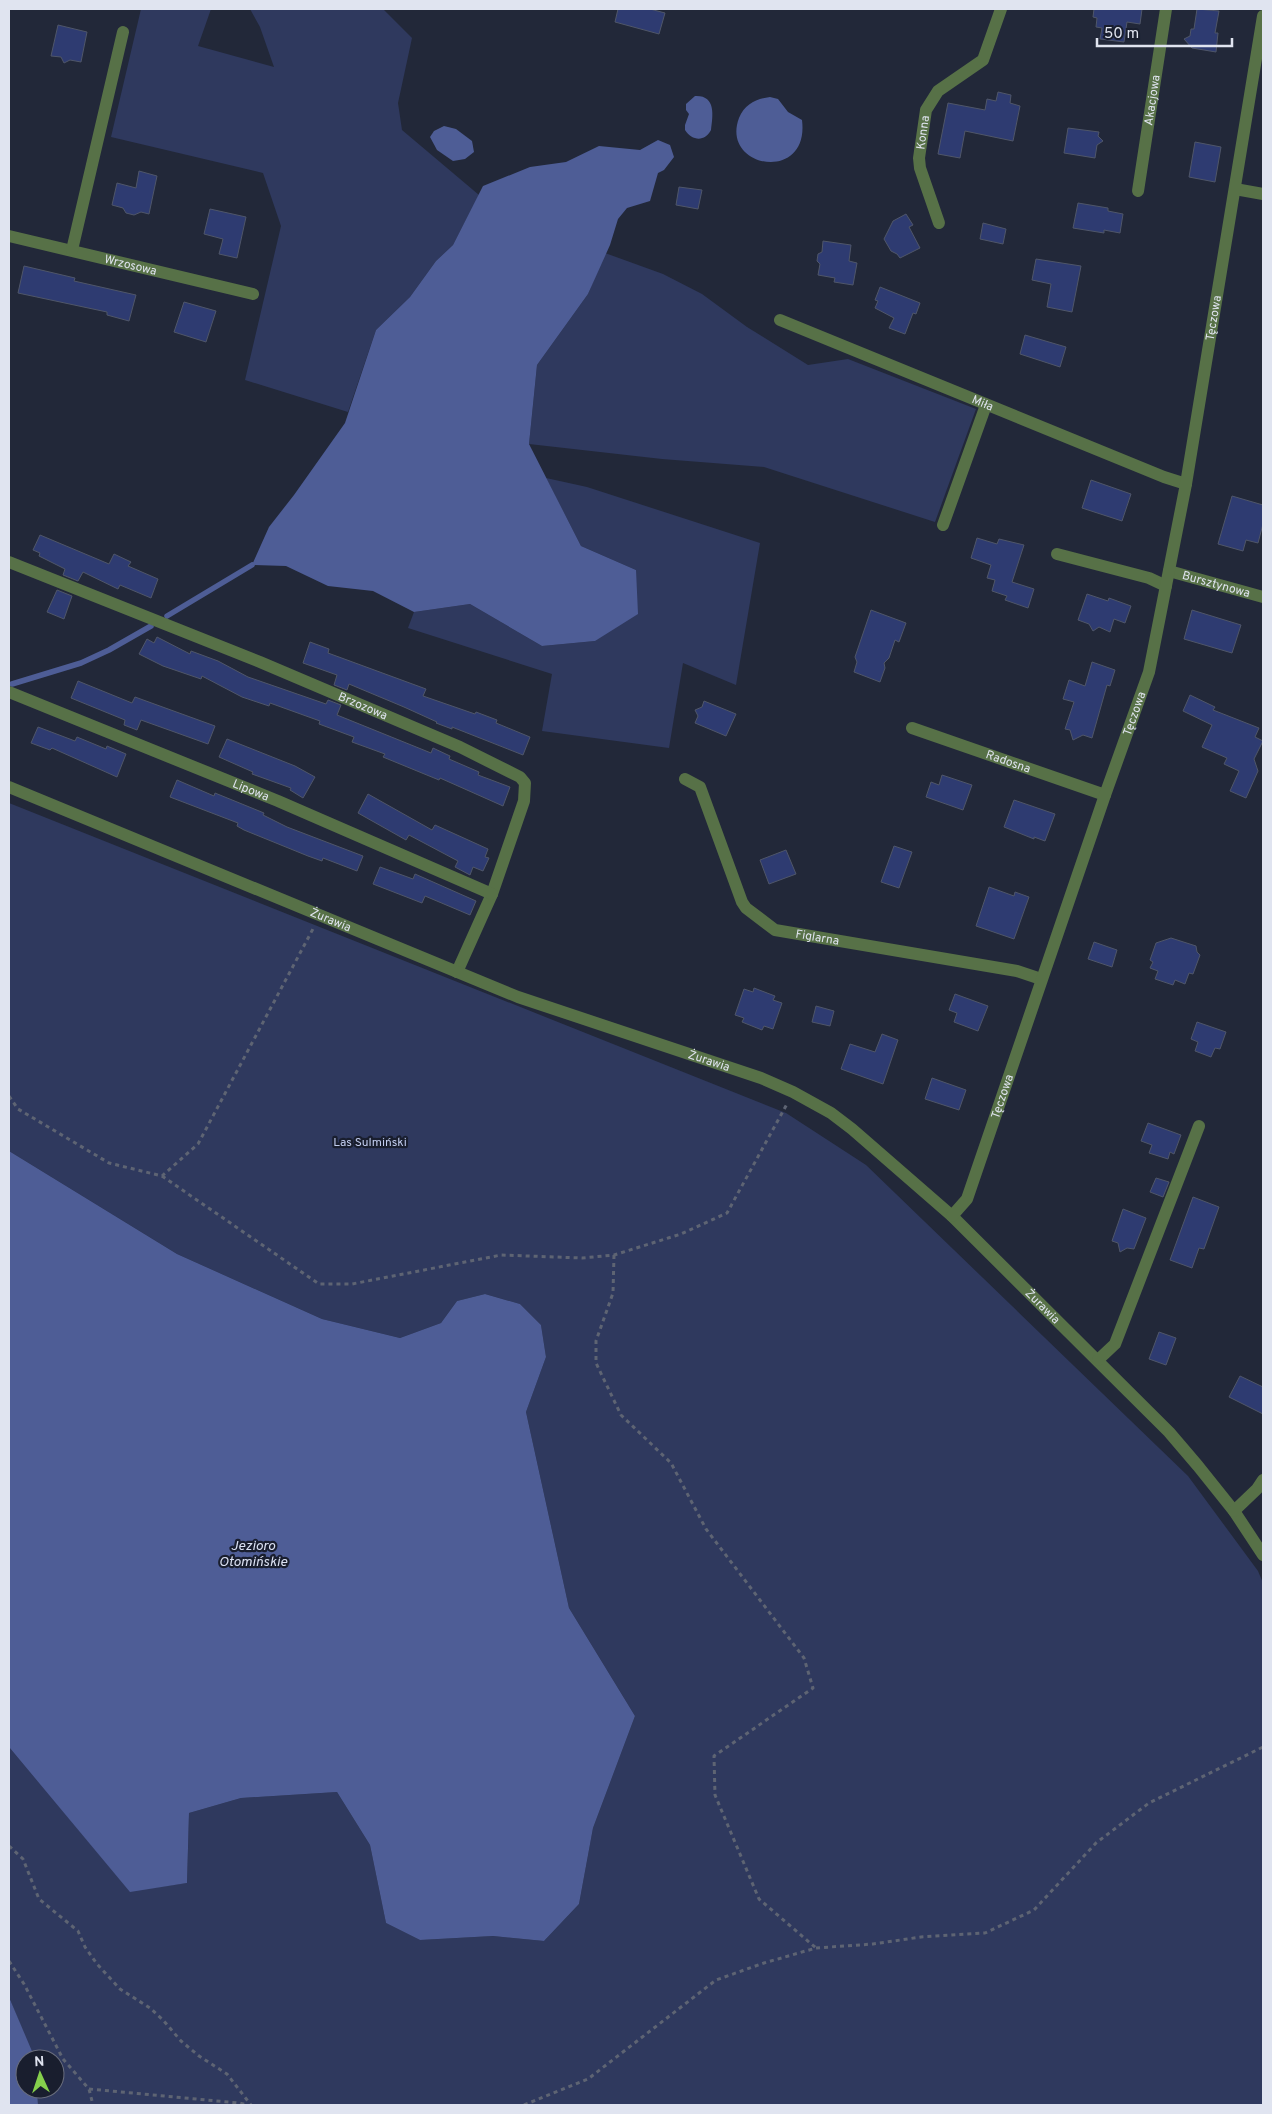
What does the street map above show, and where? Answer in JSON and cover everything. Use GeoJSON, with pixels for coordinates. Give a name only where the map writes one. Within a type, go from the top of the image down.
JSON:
{"type":"FeatureCollection","features":[{"type":"Feature","properties":{"kind":"street","name":"Konna"},"geometry":{"type":"LineString","coordinates":[[939,223],[920,168],[919,158],[926,110],[938,91],[982,60],[1001,9]]}},
{"type":"Feature","properties":{"kind":"street","name":"Akacjowa"},"geometry":{"type":"LineString","coordinates":[[1138,191],[1166,9]]}},
{"type":"Feature","properties":{"kind":"street","name":"Tęczowa"},"geometry":{"type":"LineString","coordinates":[[952,1216],[966,1199],[1149,672],[1186,484],[1263,16]]}},
{"type":"Feature","properties":{"kind":"street"},"geometry":{"type":"LineString","coordinates":[[72,250],[124,32]]}},
{"type":"Feature","properties":{"kind":"street"},"geometry":{"type":"LineString","coordinates":[[1235,189],[1263,194]]}},
{"type":"Feature","properties":{"kind":"street","name":"Wrzosowa"},"geometry":{"type":"LineString","coordinates":[[9,236],[252,294]]}},
{"type":"Feature","properties":{"kind":"street","name":"Miła"},"geometry":{"type":"LineString","coordinates":[[780,320],[1164,477],[1186,484]]}},
{"type":"Feature","properties":{"kind":"street"},"geometry":{"type":"LineString","coordinates":[[943,524],[986,404]]}},
{"type":"Feature","properties":{"kind":"street"},"geometry":{"type":"LineString","coordinates":[[1057,554],[1149,578],[1166,586]]}},
{"type":"Feature","properties":{"kind":"street","name":"Brzozowa"},"geometry":{"type":"LineString","coordinates":[[9,562],[278,670],[460,747],[520,777],[525,783],[524,801],[492,894],[457,972]]}},
{"type":"Feature","properties":{"kind":"street","name":"Bursztynowa"},"geometry":{"type":"LineString","coordinates":[[1169,571],[1263,597]]}},
{"type":"Feature","properties":{"kind":"street","name":"Lipowa"},"geometry":{"type":"LineString","coordinates":[[9,692],[269,798],[492,894]]}},
{"type":"Feature","properties":{"kind":"street","name":"Radosna"},"geometry":{"type":"LineString","coordinates":[[912,728],[1105,795]]}},
{"type":"Feature","properties":{"kind":"street","name":"Figlarna"},"geometry":{"type":"LineString","coordinates":[[685,779],[700,786],[742,902],[746,908],[775,930],[1017,971],[1041,979]]}},
{"type":"Feature","properties":{"kind":"street","name":"Żurawia"},"geometry":{"type":"LineString","coordinates":[[9,787],[518,997],[725,1065],[793,1092],[830,1113],[852,1129],[952,1216],[1098,1360],[1175,1439],[1234,1511],[1263,1555]]}},
{"type":"Feature","properties":{"kind":"street"},"geometry":{"type":"LineString","coordinates":[[1098,1360],[1115,1344],[1199,1126]]}},
{"type":"Feature","properties":{"kind":"street"},"geometry":{"type":"LineString","coordinates":[[1234,1511],[1257,1489],[1263,1480]]}},
{"type":"Feature","properties":{"kind":"path"},"geometry":{"type":"LineString","coordinates":[[162,1176],[198,1144],[321,916]]}},
{"type":"Feature","properties":{"kind":"path"},"geometry":{"type":"LineString","coordinates":[[9,1096],[18,1109],[109,1163],[162,1176],[319,1284],[352,1284],[501,1255],[582,1258],[614,1255],[682,1234],[727,1213],[793,1092]]}},
{"type":"Feature","properties":{"kind":"path"},"geometry":{"type":"LineString","coordinates":[[614,1255],[613,1293],[596,1340],[596,1363],[621,1414],[671,1463],[706,1529],[804,1658],[813,1688],[714,1756],[715,1795],[759,1899],[816,1948]]}},
{"type":"Feature","properties":{"kind":"path"},"geometry":{"type":"LineString","coordinates":[[524,2105],[588,2080],[716,1980],[816,1948],[873,1944],[921,1937],[985,1933],[1034,1910],[1096,1843],[1149,1803],[1263,1747]]}},
{"type":"Feature","properties":{"kind":"path"},"geometry":{"type":"LineString","coordinates":[[9,1846],[23,1860],[39,1899],[78,1931],[85,1947],[120,1989],[157,2014],[181,2041],[199,2056],[227,2074],[252,2105]]}},
{"type":"Feature","properties":{"kind":"path"},"geometry":{"type":"LineString","coordinates":[[9,1961],[24,1984],[63,2059],[89,2089],[93,2105]]}},
{"type":"Feature","properties":{"kind":"path"},"geometry":{"type":"LineString","coordinates":[[89,2089],[247,2105]]}},
{"type":"Feature","properties":{"kind":"green space"},"geometry":{"type":"Polygon","coordinates":[[[141,9],[211,9],[198,46],[274,67],[260,27],[250,9],[383,9],[412,38],[398,103],[402,130],[479,195],[453,245],[436,261],[410,297],[376,330],[348,412],[245,380],[281,226],[263,173],[111,137],[141,9]]]}},
{"type":"Feature","properties":{"kind":"green space"},"geometry":{"type":"Polygon","coordinates":[[[605,253],[663,274],[702,294],[747,327],[808,365],[848,359],[976,409],[935,522],[764,467],[662,459],[529,444],[537,365],[588,294],[605,253]]]}},
{"type":"Feature","properties":{"kind":"green space"},"geometry":{"type":"Polygon","coordinates":[[[546,478],[587,487],[760,543],[736,685],[683,663],[669,748],[542,731],[552,674],[408,628],[414,612],[470,604],[542,646],[595,641],[636,570],[581,546],[546,478]]]}},
{"type":"Feature","properties":{"kind":"green space","name":"Las Sulmiński"},"geometry":{"type":"Polygon","coordinates":[[[9,803],[786,1113],[866,1165],[1188,1476],[1258,1571],[1263,1583],[1263,2105],[38,2105],[38,2099],[65,2099],[65,2049],[30,2049],[9,1997],[9,1747],[130,1891],[187,1883],[189,1813],[241,1798],[337,1792],[370,1845],[386,1923],[420,1940],[493,1936],[544,1941],[579,1904],[593,1828],[635,1716],[569,1608],[526,1412],[546,1357],[541,1325],[520,1304],[485,1294],[457,1301],[441,1323],[400,1338],[322,1319],[177,1254],[9,1151],[9,803]]]}},
{"type":"Feature","properties":{"kind":"water"},"geometry":{"type":"Polygon","coordinates":[[[695,96],[707,99],[712,107],[711,130],[705,137],[698,139],[688,134],[685,130],[689,114],[686,110],[686,104],[695,96]]]}},
{"type":"Feature","properties":{"kind":"water"},"geometry":{"type":"Polygon","coordinates":[[[770,97],[778,99],[788,112],[802,120],[801,140],[793,154],[781,161],[766,162],[753,157],[742,148],[737,135],[739,118],[744,109],[760,99],[770,97]]]}},
{"type":"Feature","properties":{"kind":"water"},"geometry":{"type":"Polygon","coordinates":[[[444,126],[456,129],[472,141],[474,152],[465,159],[453,161],[437,150],[430,137],[434,131],[444,126]]]}},
{"type":"Feature","properties":{"kind":"water"},"geometry":{"type":"Polygon","coordinates":[[[658,140],[670,145],[674,157],[664,170],[658,173],[650,201],[627,208],[618,219],[610,245],[588,294],[537,365],[529,444],[581,546],[636,570],[638,614],[595,641],[542,646],[470,604],[414,612],[373,591],[328,586],[286,566],[252,565],[269,527],[345,423],[376,330],[410,297],[436,261],[453,245],[483,186],[530,167],[566,162],[599,146],[640,150],[658,140]]]}},
{"type":"Feature","properties":{"kind":"water","name":"Jezioro Otomińskie"},"geometry":{"type":"Polygon","coordinates":[[[9,1151],[177,1254],[322,1319],[400,1338],[441,1323],[457,1301],[485,1294],[520,1304],[541,1325],[546,1357],[526,1412],[569,1608],[635,1716],[593,1828],[579,1904],[544,1941],[493,1936],[420,1940],[386,1923],[370,1845],[337,1792],[241,1798],[189,1813],[187,1883],[130,1892],[9,1747],[9,1151]]]}},
{"type":"Feature","properties":{"kind":"water"},"geometry":{"type":"Polygon","coordinates":[[[9,1997],[31,2049],[15,2049],[15,2099],[38,2099],[38,2105],[9,2105],[9,1997]]]}},
{"type":"Feature","properties":{"kind":"building"},"geometry":{"type":"Polygon","coordinates":[[[618,9],[650,9],[665,13],[659,34],[615,22],[618,9]]]}},
{"type":"Feature","properties":{"kind":"building"},"geometry":{"type":"Polygon","coordinates":[[[1094,9],[1142,9],[1140,24],[1127,22],[1124,42],[1100,39],[1102,28],[1096,27],[1097,18],[1093,17],[1094,9]]]}},
{"type":"Feature","properties":{"kind":"building"},"geometry":{"type":"Polygon","coordinates":[[[1197,9],[1219,11],[1215,33],[1218,33],[1216,52],[1192,48],[1184,39],[1190,36],[1191,29],[1194,29],[1197,9]]]}},
{"type":"Feature","properties":{"kind":"building"},"geometry":{"type":"Polygon","coordinates":[[[58,25],[87,32],[81,62],[70,60],[64,63],[61,57],[51,56],[58,25]]]}},
{"type":"Feature","properties":{"kind":"building"},"geometry":{"type":"Polygon","coordinates":[[[998,92],[1011,95],[1010,103],[1020,106],[1013,141],[965,131],[960,158],[938,154],[948,103],[985,110],[987,99],[996,101],[998,92]]]}},
{"type":"Feature","properties":{"kind":"building"},"geometry":{"type":"Polygon","coordinates":[[[1068,128],[1099,132],[1098,136],[1103,141],[1097,145],[1095,158],[1064,153],[1068,128]]]}},
{"type":"Feature","properties":{"kind":"building"},"geometry":{"type":"Polygon","coordinates":[[[1195,142],[1221,147],[1215,182],[1189,177],[1195,142]]]}},
{"type":"Feature","properties":{"kind":"building"},"geometry":{"type":"Polygon","coordinates":[[[139,171],[157,176],[149,214],[141,212],[134,215],[126,213],[123,208],[112,205],[117,183],[136,188],[139,171]]]}},
{"type":"Feature","properties":{"kind":"building"},"geometry":{"type":"Polygon","coordinates":[[[679,187],[702,190],[698,209],[676,205],[679,187]]]}},
{"type":"Feature","properties":{"kind":"building"},"geometry":{"type":"Polygon","coordinates":[[[1078,203],[1108,208],[1108,211],[1123,214],[1120,233],[1104,230],[1104,233],[1073,228],[1078,203]]]}},
{"type":"Feature","properties":{"kind":"building"},"geometry":{"type":"Polygon","coordinates":[[[210,209],[246,217],[237,258],[219,254],[223,239],[204,234],[210,209]]]}},
{"type":"Feature","properties":{"kind":"building"},"geometry":{"type":"Polygon","coordinates":[[[906,214],[913,225],[909,227],[920,248],[900,258],[891,251],[884,239],[893,221],[906,214]]]}},
{"type":"Feature","properties":{"kind":"building"},"geometry":{"type":"Polygon","coordinates":[[[983,223],[1006,229],[1003,244],[980,239],[983,223]]]}},
{"type":"Feature","properties":{"kind":"building"},"geometry":{"type":"Polygon","coordinates":[[[823,241],[851,245],[849,261],[857,263],[853,285],[834,282],[835,278],[818,275],[820,264],[817,261],[818,254],[822,252],[823,241]]]}},
{"type":"Feature","properties":{"kind":"building"},"geometry":{"type":"Polygon","coordinates":[[[1036,259],[1081,266],[1072,312],[1047,307],[1051,284],[1032,280],[1036,259]]]}},
{"type":"Feature","properties":{"kind":"building"},"geometry":{"type":"Polygon","coordinates":[[[24,266],[75,278],[74,281],[136,295],[129,321],[107,315],[107,312],[18,293],[24,266]]]}},
{"type":"Feature","properties":{"kind":"building"},"geometry":{"type":"Polygon","coordinates":[[[880,287],[920,303],[916,314],[913,313],[905,334],[889,328],[894,318],[875,308],[878,301],[875,300],[880,287]]]}},
{"type":"Feature","properties":{"kind":"building"},"geometry":{"type":"Polygon","coordinates":[[[184,302],[216,311],[206,342],[174,332],[184,302]]]}},
{"type":"Feature","properties":{"kind":"building"},"geometry":{"type":"Polygon","coordinates":[[[1025,335],[1066,347],[1060,367],[1020,354],[1025,335]]]}},
{"type":"Feature","properties":{"kind":"building"},"geometry":{"type":"Polygon","coordinates":[[[1091,480],[1131,494],[1122,521],[1082,508],[1091,480]]]}},
{"type":"Feature","properties":{"kind":"building"},"geometry":{"type":"Polygon","coordinates":[[[1232,496],[1263,505],[1263,524],[1258,543],[1246,540],[1243,551],[1218,544],[1232,496]]]}},
{"type":"Feature","properties":{"kind":"building"},"geometry":{"type":"Polygon","coordinates":[[[40,535],[109,564],[114,554],[131,562],[128,566],[158,579],[151,598],[120,585],[118,589],[83,572],[78,581],[63,575],[65,569],[39,556],[40,553],[33,550],[40,535]]]}},
{"type":"Feature","properties":{"kind":"building"},"geometry":{"type":"Polygon","coordinates":[[[977,538],[997,544],[999,539],[1024,545],[1012,582],[1034,589],[1028,608],[1005,600],[1007,596],[992,591],[995,580],[987,578],[991,565],[971,558],[977,538]]]}},
{"type":"Feature","properties":{"kind":"building"},"geometry":{"type":"Polygon","coordinates":[[[57,590],[72,596],[64,619],[47,612],[57,590]]]}},
{"type":"Feature","properties":{"kind":"building"},"geometry":{"type":"Polygon","coordinates":[[[1087,594],[1108,601],[1109,598],[1131,606],[1125,623],[1114,619],[1110,632],[1099,627],[1093,631],[1089,624],[1078,620],[1087,594]]]}},
{"type":"Feature","properties":{"kind":"building"},"geometry":{"type":"Polygon","coordinates":[[[871,610],[906,623],[899,642],[895,640],[889,658],[884,663],[885,668],[880,682],[854,672],[857,662],[855,657],[871,610]]]}},
{"type":"Feature","properties":{"kind":"building"},"geometry":{"type":"Polygon","coordinates":[[[1192,610],[1241,625],[1232,653],[1184,639],[1192,610]]]}},
{"type":"Feature","properties":{"kind":"building"},"geometry":{"type":"Polygon","coordinates":[[[157,637],[190,654],[191,651],[218,661],[248,677],[326,704],[328,700],[341,705],[337,715],[431,753],[433,748],[450,756],[449,759],[479,772],[478,775],[510,787],[503,806],[440,778],[439,780],[383,757],[385,754],[352,742],[354,737],[319,724],[320,721],[270,703],[269,706],[242,697],[202,676],[201,679],[163,666],[139,654],[147,639],[154,643],[157,637]]]}},
{"type":"Feature","properties":{"kind":"building"},"geometry":{"type":"Polygon","coordinates":[[[310,642],[329,649],[328,653],[426,689],[423,696],[497,720],[496,723],[530,737],[523,755],[452,727],[452,729],[436,723],[404,707],[349,684],[347,690],[334,685],[337,675],[303,663],[310,642]]]}},
{"type":"Feature","properties":{"kind":"building"},"geometry":{"type":"Polygon","coordinates":[[[1092,662],[1115,670],[1110,686],[1107,685],[1092,738],[1083,735],[1073,740],[1070,730],[1065,729],[1074,702],[1063,699],[1069,680],[1085,686],[1092,662]]]}},
{"type":"Feature","properties":{"kind":"building"},"geometry":{"type":"Polygon","coordinates":[[[78,681],[132,703],[135,697],[215,726],[208,744],[141,720],[137,730],[124,725],[125,720],[71,698],[78,681]]]}},
{"type":"Feature","properties":{"kind":"building"},"geometry":{"type":"Polygon","coordinates":[[[1190,695],[1215,707],[1213,710],[1259,728],[1255,737],[1263,741],[1254,759],[1258,771],[1246,798],[1230,791],[1239,771],[1224,764],[1227,758],[1202,747],[1212,725],[1183,711],[1190,695]]]}},
{"type":"Feature","properties":{"kind":"building"},"geometry":{"type":"Polygon","coordinates":[[[704,701],[736,714],[726,736],[695,723],[698,716],[695,710],[702,707],[704,701]]]}},
{"type":"Feature","properties":{"kind":"building"},"geometry":{"type":"Polygon","coordinates":[[[38,727],[75,741],[77,737],[106,749],[107,746],[126,754],[117,777],[52,748],[50,750],[31,743],[38,727]]]}},
{"type":"Feature","properties":{"kind":"building"},"geometry":{"type":"Polygon","coordinates":[[[227,739],[295,766],[315,777],[303,798],[290,790],[291,788],[252,774],[253,772],[219,757],[227,739]]]}},
{"type":"Feature","properties":{"kind":"building"},"geometry":{"type":"Polygon","coordinates":[[[942,775],[972,785],[963,810],[926,797],[931,782],[939,785],[942,775]]]}},
{"type":"Feature","properties":{"kind":"building"},"geometry":{"type":"Polygon","coordinates":[[[177,780],[214,796],[215,793],[264,813],[263,815],[287,827],[363,856],[357,871],[323,858],[322,861],[308,856],[244,830],[237,826],[238,823],[170,797],[177,780]]]}},
{"type":"Feature","properties":{"kind":"building"},"geometry":{"type":"Polygon","coordinates":[[[368,794],[432,830],[435,825],[488,849],[485,857],[489,858],[483,871],[473,867],[470,875],[455,867],[458,861],[409,835],[406,840],[358,813],[368,794]]]}},
{"type":"Feature","properties":{"kind":"building"},"geometry":{"type":"Polygon","coordinates":[[[1014,800],[1055,814],[1045,841],[1034,837],[1034,839],[1004,827],[1014,800]]]}},
{"type":"Feature","properties":{"kind":"building"},"geometry":{"type":"Polygon","coordinates":[[[894,846],[912,852],[899,888],[881,882],[894,846]]]}},
{"type":"Feature","properties":{"kind":"building"},"geometry":{"type":"Polygon","coordinates":[[[786,850],[796,874],[769,884],[760,860],[786,850]]]}},
{"type":"Feature","properties":{"kind":"building"},"geometry":{"type":"Polygon","coordinates":[[[380,867],[413,879],[415,874],[476,901],[470,915],[425,896],[422,903],[373,884],[380,867]]]}},
{"type":"Feature","properties":{"kind":"building"},"geometry":{"type":"Polygon","coordinates":[[[989,887],[1014,896],[1015,892],[1029,897],[1014,939],[976,926],[989,887]]]}},
{"type":"Feature","properties":{"kind":"building"},"geometry":{"type":"Polygon","coordinates":[[[1171,938],[1196,946],[1197,952],[1200,955],[1193,974],[1189,973],[1185,984],[1175,980],[1173,985],[1155,979],[1158,971],[1150,968],[1153,962],[1150,960],[1156,943],[1171,938]]]}},
{"type":"Feature","properties":{"kind":"building"},"geometry":{"type":"Polygon","coordinates":[[[1094,942],[1117,950],[1112,967],[1088,959],[1094,942]]]}},
{"type":"Feature","properties":{"kind":"building"},"geometry":{"type":"Polygon","coordinates":[[[754,988],[775,996],[773,1000],[782,1003],[773,1029],[764,1026],[762,1030],[742,1022],[744,1018],[735,1015],[744,989],[753,992],[754,988]]]}},
{"type":"Feature","properties":{"kind":"building"},"geometry":{"type":"Polygon","coordinates":[[[955,994],[988,1006],[978,1031],[954,1022],[957,1013],[949,1010],[955,994]]]}},
{"type":"Feature","properties":{"kind":"building"},"geometry":{"type":"Polygon","coordinates":[[[816,1006],[834,1011],[830,1026],[812,1022],[816,1006]]]}},
{"type":"Feature","properties":{"kind":"building"},"geometry":{"type":"Polygon","coordinates":[[[1197,1022],[1226,1032],[1220,1049],[1215,1048],[1211,1057],[1195,1051],[1198,1042],[1191,1039],[1197,1022]]]}},
{"type":"Feature","properties":{"kind":"building"},"geometry":{"type":"Polygon","coordinates":[[[882,1034],[898,1040],[883,1084],[841,1069],[850,1044],[875,1052],[882,1034]]]}},
{"type":"Feature","properties":{"kind":"building"},"geometry":{"type":"Polygon","coordinates":[[[932,1078],[966,1090],[959,1110],[925,1099],[932,1078]]]}},
{"type":"Feature","properties":{"kind":"building"},"geometry":{"type":"Polygon","coordinates":[[[1148,1123],[1181,1135],[1174,1154],[1170,1152],[1168,1159],[1149,1153],[1152,1145],[1141,1141],[1148,1123]]]}},
{"type":"Feature","properties":{"kind":"building"},"geometry":{"type":"Polygon","coordinates":[[[1156,1178],[1169,1182],[1163,1197],[1150,1192],[1156,1178]]]}},
{"type":"Feature","properties":{"kind":"building"},"geometry":{"type":"Polygon","coordinates":[[[1193,1197],[1219,1207],[1204,1249],[1199,1248],[1192,1268],[1170,1260],[1193,1197]]]}},
{"type":"Feature","properties":{"kind":"building"},"geometry":{"type":"Polygon","coordinates":[[[1123,1209],[1146,1218],[1134,1249],[1127,1248],[1120,1252],[1118,1243],[1112,1241],[1123,1209]]]}},
{"type":"Feature","properties":{"kind":"building"},"geometry":{"type":"Polygon","coordinates":[[[1159,1332],[1176,1338],[1166,1365],[1149,1359],[1159,1332]]]}},
{"type":"Feature","properties":{"kind":"building"},"geometry":{"type":"Polygon","coordinates":[[[1240,1376],[1263,1387],[1263,1414],[1229,1397],[1240,1376]]]}},
{"type":"Feature","properties":{"kind":"waterway"},"geometry":{"type":"LineString","coordinates":[[167,616],[252,565]]}},
{"type":"Feature","properties":{"kind":"waterway"},"geometry":{"type":"LineString","coordinates":[[12,684],[81,663],[109,650],[151,626]]}}]}
